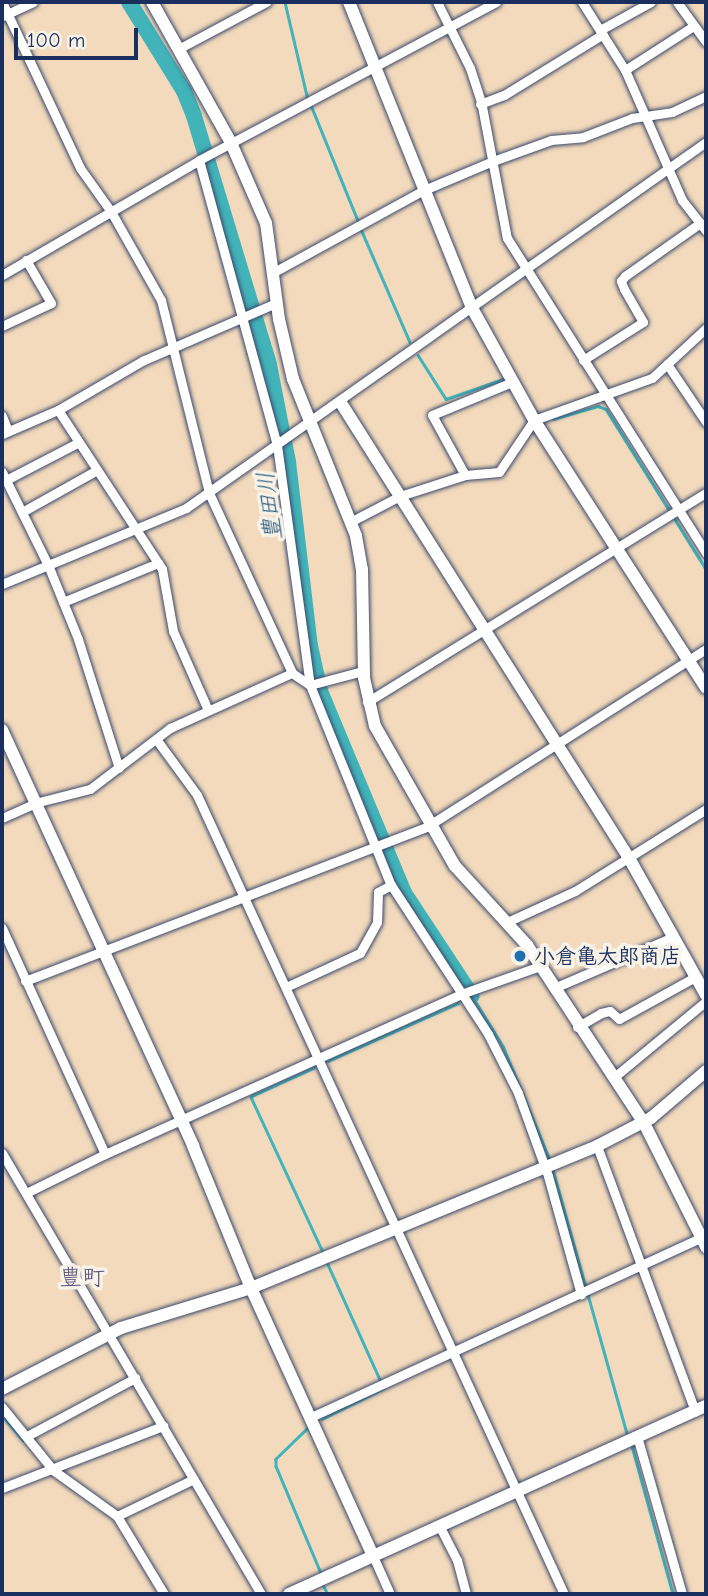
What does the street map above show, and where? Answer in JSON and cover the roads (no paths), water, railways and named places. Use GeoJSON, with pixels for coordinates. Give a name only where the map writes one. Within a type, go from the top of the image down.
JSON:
{"type":"FeatureCollection","features":[{"type":"Feature","properties":{"kind":"street"},"geometry":{"type":"LineString","coordinates":[[2,2],[4,15],[80,168],[110,210],[161,299],[209,493],[292,673],[310,685],[363,671]]}},
{"type":"Feature","properties":{"kind":"street"},"geometry":{"type":"LineString","coordinates":[[4,15],[33,2]]}},
{"type":"Feature","properties":{"kind":"street"},"geometry":{"type":"LineString","coordinates":[[152,2],[231,143],[266,223],[276,303],[286,354],[309,424],[352,521],[362,569],[363,671],[367,702],[428,826],[455,866],[507,922],[540,967],[577,1027],[644,1123],[705,1240],[592,1288],[311,1417]]}},
{"type":"Feature","properties":{"kind":"street"},"geometry":{"type":"LineString","coordinates":[[180,48],[265,2]]}},
{"type":"Feature","properties":{"kind":"street"},"geometry":{"type":"LineString","coordinates":[[349,2],[472,308],[534,420],[706,688]]}},
{"type":"Feature","properties":{"kind":"street"},"geometry":{"type":"LineString","coordinates":[[437,2],[470,68],[493,162],[507,238],[525,271],[606,396],[672,510],[706,553]]}},
{"type":"Feature","properties":{"kind":"street"},"geometry":{"type":"LineString","coordinates":[[2,275],[212,152],[484,4],[496,2]]}},
{"type":"Feature","properties":{"kind":"street"},"geometry":{"type":"LineString","coordinates":[[582,2],[625,70],[682,200],[703,227],[625,276],[621,281],[643,322],[583,360]]}},
{"type":"Feature","properties":{"kind":"street"},"geometry":{"type":"LineString","coordinates":[[480,104],[504,95],[651,2]]}},
{"type":"Feature","properties":{"kind":"street"},"geometry":{"type":"LineString","coordinates":[[677,2],[692,27],[706,42]]}},
{"type":"Feature","properties":{"kind":"street"},"geometry":{"type":"LineString","coordinates":[[625,70],[692,27]]}},
{"type":"Feature","properties":{"kind":"street"},"geometry":{"type":"LineString","coordinates":[[274,272],[424,190],[551,139],[600,132],[644,114],[672,112],[706,96]]}},
{"type":"Feature","properties":{"kind":"street"},"geometry":{"type":"LineString","coordinates":[[2,584],[136,531],[209,493],[341,403],[706,142]]}},
{"type":"Feature","properties":{"kind":"street"},"geometry":{"type":"LineString","coordinates":[[200,159],[278,445],[310,685],[391,885],[507,1068],[550,1165],[581,1293]]}},
{"type":"Feature","properties":{"kind":"street"},"geometry":{"type":"LineString","coordinates":[[2,326],[51,303],[26,260]]}},
{"type":"Feature","properties":{"kind":"street"},"geometry":{"type":"LineString","coordinates":[[2,416],[5,432],[58,410],[117,373],[171,347],[276,303]]}},
{"type":"Feature","properties":{"kind":"street"},"geometry":{"type":"LineString","coordinates":[[352,521],[400,496],[465,475],[499,472],[507,466],[534,420],[652,378],[706,328]]}},
{"type":"Feature","properties":{"kind":"street"},"geometry":{"type":"LineString","coordinates":[[667,364],[706,422]]}},
{"type":"Feature","properties":{"kind":"street"},"geometry":{"type":"LineString","coordinates":[[465,475],[432,415],[512,382]]}},
{"type":"Feature","properties":{"kind":"street"},"geometry":{"type":"LineString","coordinates":[[341,403],[629,858],[706,995]]}},
{"type":"Feature","properties":{"kind":"street"},"geometry":{"type":"LineString","coordinates":[[58,410],[158,563],[173,631],[208,710]]}},
{"type":"Feature","properties":{"kind":"street"},"geometry":{"type":"LineString","coordinates":[[79,442],[4,476],[48,565],[63,602],[120,768]]}},
{"type":"Feature","properties":{"kind":"street"},"geometry":{"type":"LineString","coordinates":[[22,512],[97,470]]}},
{"type":"Feature","properties":{"kind":"street"},"geometry":{"type":"LineString","coordinates":[[367,702],[672,510],[706,493]]}},
{"type":"Feature","properties":{"kind":"street"},"geometry":{"type":"LineString","coordinates":[[63,602],[158,563]]}},
{"type":"Feature","properties":{"kind":"street"},"geometry":{"type":"LineString","coordinates":[[25,981],[428,826],[706,649]]}},
{"type":"Feature","properties":{"kind":"street"},"geometry":{"type":"LineString","coordinates":[[2,818],[35,803],[90,789],[156,739],[208,710],[292,673]]}},
{"type":"Feature","properties":{"kind":"street"},"geometry":{"type":"LineString","coordinates":[[2,730],[104,949],[181,1121],[251,1288],[390,1594]]}},
{"type":"Feature","properties":{"kind":"street"},"geometry":{"type":"LineString","coordinates":[[156,739],[197,795],[562,1593]]}},
{"type":"Feature","properties":{"kind":"street"},"geometry":{"type":"LineString","coordinates":[[507,922],[575,891],[706,809]]}},
{"type":"Feature","properties":{"kind":"street"},"geometry":{"type":"LineString","coordinates":[[286,987],[360,953],[377,922],[378,892],[391,885]]}},
{"type":"Feature","properties":{"kind":"street"},"geometry":{"type":"LineString","coordinates":[[2,929],[105,1154]]}},
{"type":"Feature","properties":{"kind":"street"},"geometry":{"type":"LineString","coordinates":[[554,988],[673,937]]}},
{"type":"Feature","properties":{"kind":"street"},"geometry":{"type":"LineString","coordinates":[[26,1193],[105,1154],[462,994],[540,967]]}},
{"type":"Feature","properties":{"kind":"street"},"geometry":{"type":"LineString","coordinates":[[577,1027],[601,1013],[610,1011],[619,1019],[695,977]]}},
{"type":"Feature","properties":{"kind":"street"},"geometry":{"type":"LineString","coordinates":[[613,1078],[706,1001]]}},
{"type":"Feature","properties":{"kind":"street"},"geometry":{"type":"LineString","coordinates":[[2,1389],[110,1334],[251,1288],[597,1146],[644,1123],[706,1071]]}},
{"type":"Feature","properties":{"kind":"street"},"geometry":{"type":"LineString","coordinates":[[289,1594],[516,1489],[701,1408],[641,1266],[597,1146]]}},
{"type":"Feature","properties":{"kind":"street"},"geometry":{"type":"LineString","coordinates":[[2,1153],[261,1594]]}},
{"type":"Feature","properties":{"kind":"street"},"geometry":{"type":"LineString","coordinates":[[27,1436],[135,1378]]}},
{"type":"Feature","properties":{"kind":"street"},"geometry":{"type":"LineString","coordinates":[[2,1407],[27,1436],[50,1470],[117,1516],[164,1594]]}},
{"type":"Feature","properties":{"kind":"street"},"geometry":{"type":"LineString","coordinates":[[2,1488],[163,1426]]}},
{"type":"Feature","properties":{"kind":"street"},"geometry":{"type":"LineString","coordinates":[[632,1438],[682,1594]]}},
{"type":"Feature","properties":{"kind":"street"},"geometry":{"type":"LineString","coordinates":[[117,1516],[194,1479]]}},
{"type":"Feature","properties":{"kind":"street"},"geometry":{"type":"LineString","coordinates":[[439,1525],[457,1560],[466,1594]]}},
{"type":"Feature","properties":{"kind":"waterway","name":"豊田川"},"geometry":{"type":"LineString","coordinates":[[129,2],[184,91],[194,116],[269,365],[288,462],[310,646],[320,691],[404,893],[472,996]]}},
{"type":"Feature","properties":{"kind":"waterway"},"geometry":{"type":"LineString","coordinates":[[285,2],[307,96]]}},
{"type":"Feature","properties":{"kind":"waterway"},"geometry":{"type":"LineString","coordinates":[[311,105],[358,221]]}},
{"type":"Feature","properties":{"kind":"waterway"},"geometry":{"type":"LineString","coordinates":[[361,229],[410,342]]}},
{"type":"Feature","properties":{"kind":"waterway"},"geometry":{"type":"LineString","coordinates":[[418,355],[446,399],[503,379]]}},
{"type":"Feature","properties":{"kind":"waterway"},"geometry":{"type":"LineString","coordinates":[[553,419],[598,406],[606,409],[706,569]]}},
{"type":"Feature","properties":{"kind":"waterway"},"geometry":{"type":"LineString","coordinates":[[469,998],[472,996],[503,1046],[550,1160]]}},
{"type":"Feature","properties":{"kind":"waterway"},"geometry":{"type":"LineString","coordinates":[[328,1061],[458,1003]]}},
{"type":"Feature","properties":{"kind":"waterway"},"geometry":{"type":"LineString","coordinates":[[314,1068],[251,1097],[324,1254]]}},
{"type":"Feature","properties":{"kind":"waterway"},"geometry":{"type":"LineString","coordinates":[[553,1170],[628,1436]]}},
{"type":"Feature","properties":{"kind":"waterway"},"geometry":{"type":"LineString","coordinates":[[326,1260],[381,1382]]}},
{"type":"Feature","properties":{"kind":"waterway"},"geometry":{"type":"LineString","coordinates":[[322,1419],[384,1388]]}},
{"type":"Feature","properties":{"kind":"waterway"},"geometry":{"type":"LineString","coordinates":[[2,1415],[23,1440]]}},
{"type":"Feature","properties":{"kind":"waterway"},"geometry":{"type":"LineString","coordinates":[[308,1428],[276,1459],[276,1466],[321,1573]]}},
{"type":"Feature","properties":{"kind":"waterway"},"geometry":{"type":"LineString","coordinates":[[632,1446],[673,1594]]}},
{"type":"Feature","properties":{"kind":"waterway"},"geometry":{"type":"LineString","coordinates":[[323,1585],[328,1594]]}},
{"type":"Feature","properties":{"kind":"place","name":"小倉亀太郎商店"},"geometry":{"type":"Point","coordinates":[520,956]}},
{"type":"Feature","properties":{"kind":"district","name":"豊町"},"geometry":{"type":"Point","coordinates":[82,1278]}}]}
